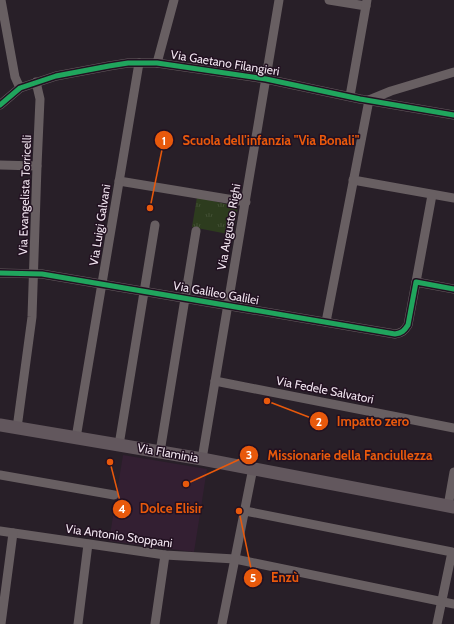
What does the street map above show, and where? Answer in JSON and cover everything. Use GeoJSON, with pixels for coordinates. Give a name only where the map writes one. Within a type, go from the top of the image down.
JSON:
{"type":"FeatureCollection","features":[{"type":"Feature","properties":{"kind":"street"},"geometry":{"type":"LineString","coordinates":[[1,0],[5,46],[20,88]]}},
{"type":"Feature","properties":{"kind":"street"},"geometry":{"type":"LineString","coordinates":[[157,63],[174,0]]}},
{"type":"Feature","properties":{"kind":"street","name":"Via Augusto Righi"},"geometry":{"type":"LineString","coordinates":[[202,459],[279,0]]}},
{"type":"Feature","properties":{"kind":"street"},"geometry":{"type":"LineString","coordinates":[[329,0],[366,3],[350,96]]}},
{"type":"Feature","properties":{"kind":"street","name":"Via Gaetano Filangieri"},"geometry":{"type":"LineString","coordinates":[[0,105],[20,88],[36,82],[84,70],[139,62],[157,63],[266,79],[369,100],[454,115]]}},
{"type":"Feature","properties":{"kind":"street","name":"Via Luigi Galvani"},"geometry":{"type":"LineString","coordinates":[[76,438],[139,62]]}},
{"type":"Feature","properties":{"kind":"street"},"geometry":{"type":"LineString","coordinates":[[326,322],[369,100],[391,91],[454,72]]}},
{"type":"Feature","properties":{"kind":"street","name":"Via Evangelista Torricelli"},"geometry":{"type":"LineString","coordinates":[[17,428],[32,317],[40,99],[36,82]]}},
{"type":"Feature","properties":{"kind":"street"},"geometry":{"type":"LineString","coordinates":[[0,165],[37,166]]}},
{"type":"Feature","properties":{"kind":"street"},"geometry":{"type":"LineString","coordinates":[[353,180],[454,198]]}},
{"type":"Feature","properties":{"kind":"street"},"geometry":{"type":"LineString","coordinates":[[119,181],[246,202]]}},
{"type":"Feature","properties":{"kind":"street"},"geometry":{"type":"LineString","coordinates":[[432,195],[416,282],[454,288]]}},
{"type":"Feature","properties":{"kind":"street"},"geometry":{"type":"LineString","coordinates":[[119,445],[155,225]]}},
{"type":"Feature","properties":{"kind":"street"},"geometry":{"type":"LineString","coordinates":[[160,452],[196,231]]}},
{"type":"Feature","properties":{"kind":"street","name":"Via Galileo Galilei"},"geometry":{"type":"LineString","coordinates":[[0,273],[34,274],[102,284],[395,334],[400,334],[408,325],[416,282]]}},
{"type":"Feature","properties":{"kind":"street","name":"Via Fedele Salvatori"},"geometry":{"type":"LineString","coordinates":[[216,381],[454,428]]}},
{"type":"Feature","properties":{"kind":"street","name":"Via Flaminia"},"geometry":{"type":"LineString","coordinates":[[0,425],[253,468],[451,506]]}},
{"type":"Feature","properties":{"kind":"street"},"geometry":{"type":"LineString","coordinates":[[222,624],[253,468]]}},
{"type":"Feature","properties":{"kind":"street"},"geometry":{"type":"LineString","coordinates":[[451,506],[454,472]]}},
{"type":"Feature","properties":{"kind":"street"},"geometry":{"type":"LineString","coordinates":[[0,475],[114,495]]}},
{"type":"Feature","properties":{"kind":"street"},"geometry":{"type":"LineString","coordinates":[[245,512],[452,552],[437,624]]}},
{"type":"Feature","properties":{"kind":"street","name":"Via Antonio Stoppani"},"geometry":{"type":"LineString","coordinates":[[0,531],[165,555],[235,559],[454,604]]}},
{"type":"Feature","properties":{"kind":"street"},"geometry":{"type":"LineString","coordinates":[[1,624],[13,533]]}},
{"type":"Feature","properties":{"kind":"street"},"geometry":{"type":"LineString","coordinates":[[78,624],[88,544]]}},
{"type":"Feature","properties":{"kind":"street"},"geometry":{"type":"LineString","coordinates":[[155,624],[165,555]]}},
{"type":"Feature","properties":{"kind":"shaded area"},"geometry":{"type":"Polygon","coordinates":[[[123,455],[207,469],[194,552],[109,541],[123,455]]]}},
{"type":"Feature","properties":{"kind":"green space"},"geometry":{"type":"Polygon","coordinates":[[[197,197],[238,207],[233,235],[192,227],[197,197]]]}},
{"type":"Feature","properties":{"kind":"cycle path"},"geometry":{"type":"LineString","coordinates":[[0,105],[20,88],[56,76],[128,63],[157,63],[266,79],[360,99],[454,115]]}},
{"type":"Feature","properties":{"kind":"cycle path"},"geometry":{"type":"LineString","coordinates":[[0,273],[42,274],[395,334],[403,331],[408,325],[416,282],[454,289]]}},
{"type":"Feature","properties":{"kind":"place","name":"Scuola dell'infanzia \"Via Bonali\""},"geometry":{"type":"Point","coordinates":[150,208]}},
{"type":"Feature","properties":{"kind":"place","name":"Impatto zero"},"geometry":{"type":"Point","coordinates":[267,401]}},
{"type":"Feature","properties":{"kind":"place","name":"Dolce Elisir"},"geometry":{"type":"Point","coordinates":[110,462]}},
{"type":"Feature","properties":{"kind":"place","name":"Missionarie della Fanciullezza"},"geometry":{"type":"Point","coordinates":[186,484]}},
{"type":"Feature","properties":{"kind":"place","name":"Enzù"},"geometry":{"type":"Point","coordinates":[239,511]}}]}
